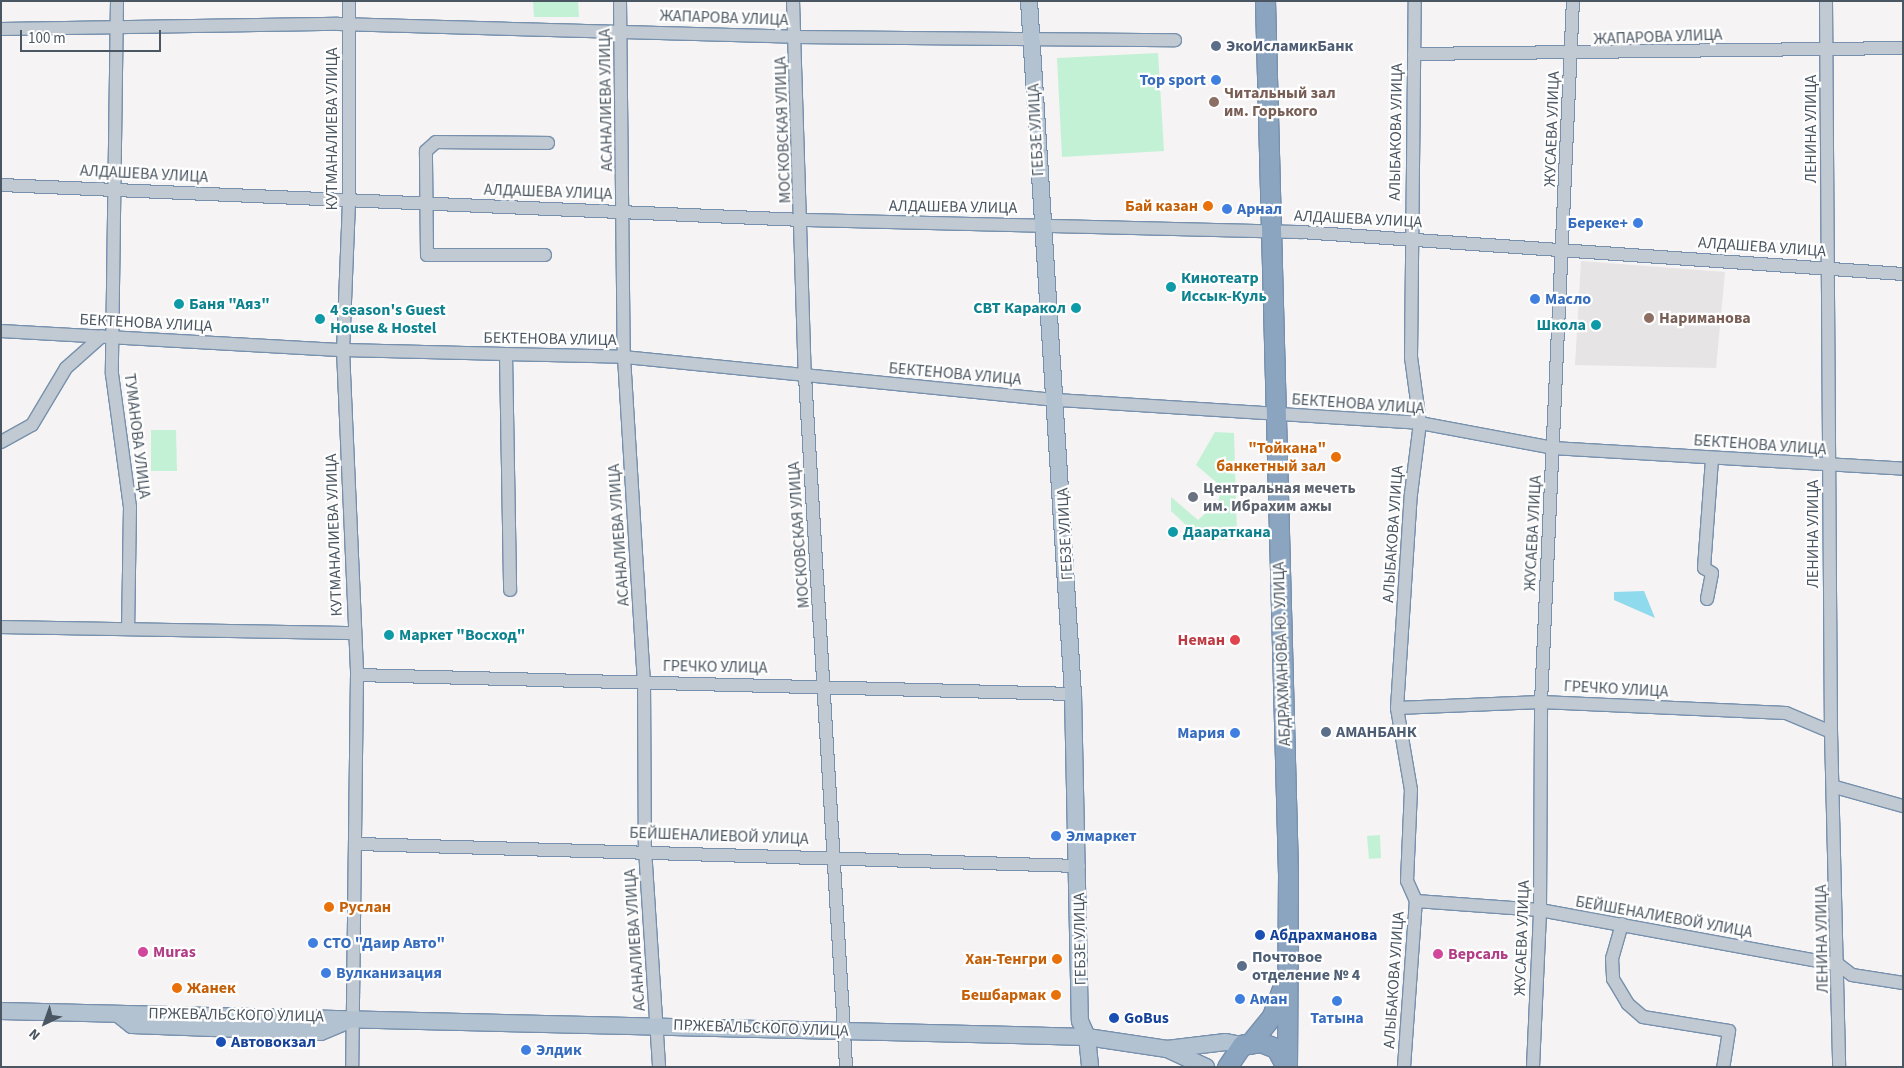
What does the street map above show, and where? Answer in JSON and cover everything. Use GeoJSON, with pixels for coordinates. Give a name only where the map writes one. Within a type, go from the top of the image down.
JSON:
{"type":"FeatureCollection","features":[{"type":"Feature","properties":{"kind":"highway","name":"АБДРАХМАНОВА Ю. УЛИЦА"},"geometry":{"type":"LineString","coordinates":[[1265,1],[1288,875],[1286,1067]]}},
{"type":"Feature","properties":{"kind":"highway","name":"АБДРАХМАНОВА Ю. УЛИЦА"},"geometry":{"type":"LineString","coordinates":[[1227,1067],[1272,1016],[1286,977]]}},
{"type":"Feature","properties":{"kind":"highway"},"geometry":{"type":"LineString","coordinates":[[1246,1044],[1276,1048],[1286,1067]]}},
{"type":"Feature","properties":{"kind":"main road","name":"ГЕБЗЕ УЛИЦА"},"geometry":{"type":"LineString","coordinates":[[1030,1],[1041,225],[1058,400],[1073,694],[1079,866],[1080,1020],[1087,1037],[1090,1067]]}},
{"type":"Feature","properties":{"kind":"main road","name":"ПРЖЕВАЛЬСКОГО УЛИЦА"},"geometry":{"type":"LineString","coordinates":[[1,1011],[657,1025],[1087,1037],[1167,1048],[1226,1042],[1246,1044]]}},
{"type":"Feature","properties":{"kind":"main road","name":"ПРЖЕВАЛЬСКОГО УЛИЦА"},"geometry":{"type":"LineString","coordinates":[[1167,1048],[1206,1067]]}},
{"type":"Feature","properties":{"kind":"street","name":"ТУМАНОВА УЛИЦА"},"geometry":{"type":"LineString","coordinates":[[117,1],[113,187],[115,337],[113,397],[127,459],[130,507],[128,628]]}},
{"type":"Feature","properties":{"kind":"street","name":"КУТМАНАЛИЕВА УЛИЦА"},"geometry":{"type":"LineString","coordinates":[[349,1],[349,202],[343,350],[356,675],[358,844],[352,1067]]}},
{"type":"Feature","properties":{"kind":"street","name":"АСАНАЛИЕВА УЛИЦА"},"geometry":{"type":"LineString","coordinates":[[620,1],[624,211],[624,357],[644,681],[645,849],[659,1067]]}},
{"type":"Feature","properties":{"kind":"street","name":"МОСКОВСКАЯ УЛИЦА"},"geometry":{"type":"LineString","coordinates":[[793,1],[803,220],[804,376],[826,684],[846,1067]]}},
{"type":"Feature","properties":{"kind":"street","name":"АЛЫБАКОВА УЛИЦА"},"geometry":{"type":"LineString","coordinates":[[1404,1067],[1416,902],[1406,882],[1411,790],[1397,708],[1411,494],[1420,423],[1411,356],[1410,237],[1414,1]]}},
{"type":"Feature","properties":{"kind":"street","name":"ЖУСАЕВА УЛИЦА"},"geometry":{"type":"LineString","coordinates":[[1532,1067],[1540,910],[1541,702],[1564,248],[1573,1]]}},
{"type":"Feature","properties":{"kind":"street","name":"ЛЕНИНА УЛИЦА"},"geometry":{"type":"LineString","coordinates":[[1826,1],[1831,732],[1835,787],[1840,965],[1839,1067]]}},
{"type":"Feature","properties":{"kind":"street","name":"ЖАПАРОВА УЛИЦА"},"geometry":{"type":"LineString","coordinates":[[1,29],[116,24],[349,26],[621,30],[796,37],[1175,40]]}},
{"type":"Feature","properties":{"kind":"street","name":"ЖАПАРОВА УЛИЦА"},"geometry":{"type":"LineString","coordinates":[[1414,54],[1572,56],[1903,48]]}},
{"type":"Feature","properties":{"kind":"street"},"geometry":{"type":"LineString","coordinates":[[545,255],[427,255],[426,151],[430,143],[548,143]]}},
{"type":"Feature","properties":{"kind":"street","name":"АЛДАШЕВА УЛИЦА"},"geometry":{"type":"LineString","coordinates":[[1,185],[113,187],[349,202],[426,203],[803,220],[1272,231],[1410,237],[1903,274]]}},
{"type":"Feature","properties":{"kind":"street","name":"БЕКТЕНОВА УЛИЦА"},"geometry":{"type":"LineString","coordinates":[[1,331],[343,350],[624,357],[1058,400],[1420,423],[1554,448],[1903,469]]}},
{"type":"Feature","properties":{"kind":"street"},"geometry":{"type":"LineString","coordinates":[[1,442],[32,426],[66,368],[102,336]]}},
{"type":"Feature","properties":{"kind":"street"},"geometry":{"type":"LineString","coordinates":[[506,354],[510,590]]}},
{"type":"Feature","properties":{"kind":"street"},"geometry":{"type":"LineString","coordinates":[[1707,599],[1712,573],[1704,568],[1712,458]]}},
{"type":"Feature","properties":{"kind":"street"},"geometry":{"type":"LineString","coordinates":[[1,627],[354,633]]}},
{"type":"Feature","properties":{"kind":"street","name":"ГРЕЧКО УЛИЦА"},"geometry":{"type":"LineString","coordinates":[[356,675],[826,684],[1073,694]]}},
{"type":"Feature","properties":{"kind":"street","name":"ГРЕЧКО УЛИЦА"},"geometry":{"type":"LineString","coordinates":[[1397,708],[1541,702],[1786,713],[1831,732]]}},
{"type":"Feature","properties":{"kind":"street"},"geometry":{"type":"LineString","coordinates":[[1835,787],[1903,806]]}},
{"type":"Feature","properties":{"kind":"street","name":"БЕЙШЕНАЛИЕВОЙ УЛИЦА"},"geometry":{"type":"LineString","coordinates":[[358,844],[645,849],[1079,866]]}},
{"type":"Feature","properties":{"kind":"street","name":"БЕЙШЕНАЛИЕВОЙ УЛИЦА"},"geometry":{"type":"LineString","coordinates":[[1416,902],[1540,910],[1840,965],[1852,975],[1903,983]]}},
{"type":"Feature","properties":{"kind":"street"},"geometry":{"type":"LineString","coordinates":[[1622,924],[1612,958],[1613,979],[1628,1004],[1643,1017],[1729,1031],[1723,1067]]}},
{"type":"Feature","properties":{"kind":"shaded area","name":"Нариманова"},"geometry":{"type":"Polygon","coordinates":[[[1581,261],[1725,272],[1716,368],[1575,365],[1581,261]]]}},
{"type":"Feature","properties":{"kind":"green space"},"geometry":{"type":"Polygon","coordinates":[[[533,1],[578,1],[579,17],[534,17],[533,1]]]}},
{"type":"Feature","properties":{"kind":"green space"},"geometry":{"type":"Polygon","coordinates":[[[1158,53],[1164,151],[1062,157],[1057,58],[1158,53]]]}},
{"type":"Feature","properties":{"kind":"green space"},"geometry":{"type":"Polygon","coordinates":[[[151,430],[176,430],[177,471],[151,471],[151,430]]]}},
{"type":"Feature","properties":{"kind":"green space"},"geometry":{"type":"Polygon","coordinates":[[[1215,432],[1234,433],[1237,534],[1226,540],[1186,537],[1185,524],[1171,511],[1171,497],[1198,520],[1218,502],[1222,487],[1196,465],[1215,432]]]}},
{"type":"Feature","properties":{"kind":"green space"},"geometry":{"type":"Polygon","coordinates":[[[1380,835],[1381,858],[1369,859],[1367,836],[1380,835]]]}},
{"type":"Feature","properties":{"kind":"water"},"geometry":{"type":"Polygon","coordinates":[[[1644,591],[1655,618],[1614,600],[1614,592],[1644,591]]]}},
{"type":"Feature","properties":{"kind":"place","name":"ЭкоИсламикБанк"},"geometry":{"type":"Point","coordinates":[1216,46]}},
{"type":"Feature","properties":{"kind":"place","name":"Top sport"},"geometry":{"type":"Point","coordinates":[1216,80]}},
{"type":"Feature","properties":{"kind":"place","name":"Читальный зал им. Горького"},"geometry":{"type":"Point","coordinates":[1214,102]}},
{"type":"Feature","properties":{"kind":"place","name":"Бай казан"},"geometry":{"type":"Point","coordinates":[1208,206]}},
{"type":"Feature","properties":{"kind":"place","name":"Арнал"},"geometry":{"type":"Point","coordinates":[1227,209]}},
{"type":"Feature","properties":{"kind":"place","name":"Береке+"},"geometry":{"type":"Point","coordinates":[1638,223]}},
{"type":"Feature","properties":{"kind":"place","name":"Кинотеатр Иссык-Куль"},"geometry":{"type":"Point","coordinates":[1171,287]}},
{"type":"Feature","properties":{"kind":"place","name":"Масло"},"geometry":{"type":"Point","coordinates":[1535,299]}},
{"type":"Feature","properties":{"kind":"place","name":"Баня \"Аяз\""},"geometry":{"type":"Point","coordinates":[179,304]}},
{"type":"Feature","properties":{"kind":"place","name":"СВТ Каракол"},"geometry":{"type":"Point","coordinates":[1076,308]}},
{"type":"Feature","properties":{"kind":"place","name":"Нариманова"},"geometry":{"type":"Point","coordinates":[1649,318]}},
{"type":"Feature","properties":{"kind":"place","name":"4 season's Guest House & Hostel"},"geometry":{"type":"Point","coordinates":[320,319]}},
{"type":"Feature","properties":{"kind":"place","name":"Школа"},"geometry":{"type":"Point","coordinates":[1596,325]}},
{"type":"Feature","properties":{"kind":"place","name":"\"Тойкана\" банкетный зал"},"geometry":{"type":"Point","coordinates":[1336,457]}},
{"type":"Feature","properties":{"kind":"place","name":"Центральная мечеть им. Ибрахим ажы"},"geometry":{"type":"Point","coordinates":[1193,497]}},
{"type":"Feature","properties":{"kind":"place","name":"Даараткана"},"geometry":{"type":"Point","coordinates":[1173,532]}},
{"type":"Feature","properties":{"kind":"place","name":"Маркет \"Восход\""},"geometry":{"type":"Point","coordinates":[389,635]}},
{"type":"Feature","properties":{"kind":"place","name":"Неман"},"geometry":{"type":"Point","coordinates":[1235,640]}},
{"type":"Feature","properties":{"kind":"place","name":"АМАНБАНК"},"geometry":{"type":"Point","coordinates":[1326,732]}},
{"type":"Feature","properties":{"kind":"place","name":"Мария"},"geometry":{"type":"Point","coordinates":[1235,733]}},
{"type":"Feature","properties":{"kind":"place","name":"Элмаркет"},"geometry":{"type":"Point","coordinates":[1056,836]}},
{"type":"Feature","properties":{"kind":"place","name":"Руслан"},"geometry":{"type":"Point","coordinates":[329,907]}},
{"type":"Feature","properties":{"kind":"place","name":"Абдрахманова"},"geometry":{"type":"Point","coordinates":[1260,935]}},
{"type":"Feature","properties":{"kind":"place","name":"СТО \"Даир Авто\""},"geometry":{"type":"Point","coordinates":[313,943]}},
{"type":"Feature","properties":{"kind":"place","name":"Muras"},"geometry":{"type":"Point","coordinates":[143,952]}},
{"type":"Feature","properties":{"kind":"place","name":"Версаль"},"geometry":{"type":"Point","coordinates":[1438,954]}},
{"type":"Feature","properties":{"kind":"place","name":"Хан-Тенгри"},"geometry":{"type":"Point","coordinates":[1057,959]}},
{"type":"Feature","properties":{"kind":"place","name":"Почтовое отделение № 4"},"geometry":{"type":"Point","coordinates":[1242,966]}},
{"type":"Feature","properties":{"kind":"place","name":"Вулканизация"},"geometry":{"type":"Point","coordinates":[326,973]}},
{"type":"Feature","properties":{"kind":"place","name":"Жанек"},"geometry":{"type":"Point","coordinates":[177,988]}},
{"type":"Feature","properties":{"kind":"place","name":"Бешбармак"},"geometry":{"type":"Point","coordinates":[1056,995]}},
{"type":"Feature","properties":{"kind":"place","name":"Аман"},"geometry":{"type":"Point","coordinates":[1240,999]}},
{"type":"Feature","properties":{"kind":"place","name":"Татына"},"geometry":{"type":"Point","coordinates":[1337,1001]}},
{"type":"Feature","properties":{"kind":"place","name":"GoBus"},"geometry":{"type":"Point","coordinates":[1114,1018]}},
{"type":"Feature","properties":{"kind":"place","name":"Автовокзал"},"geometry":{"type":"Point","coordinates":[221,1042]}},
{"type":"Feature","properties":{"kind":"place","name":"Элдик"},"geometry":{"type":"Point","coordinates":[526,1050]}}]}
